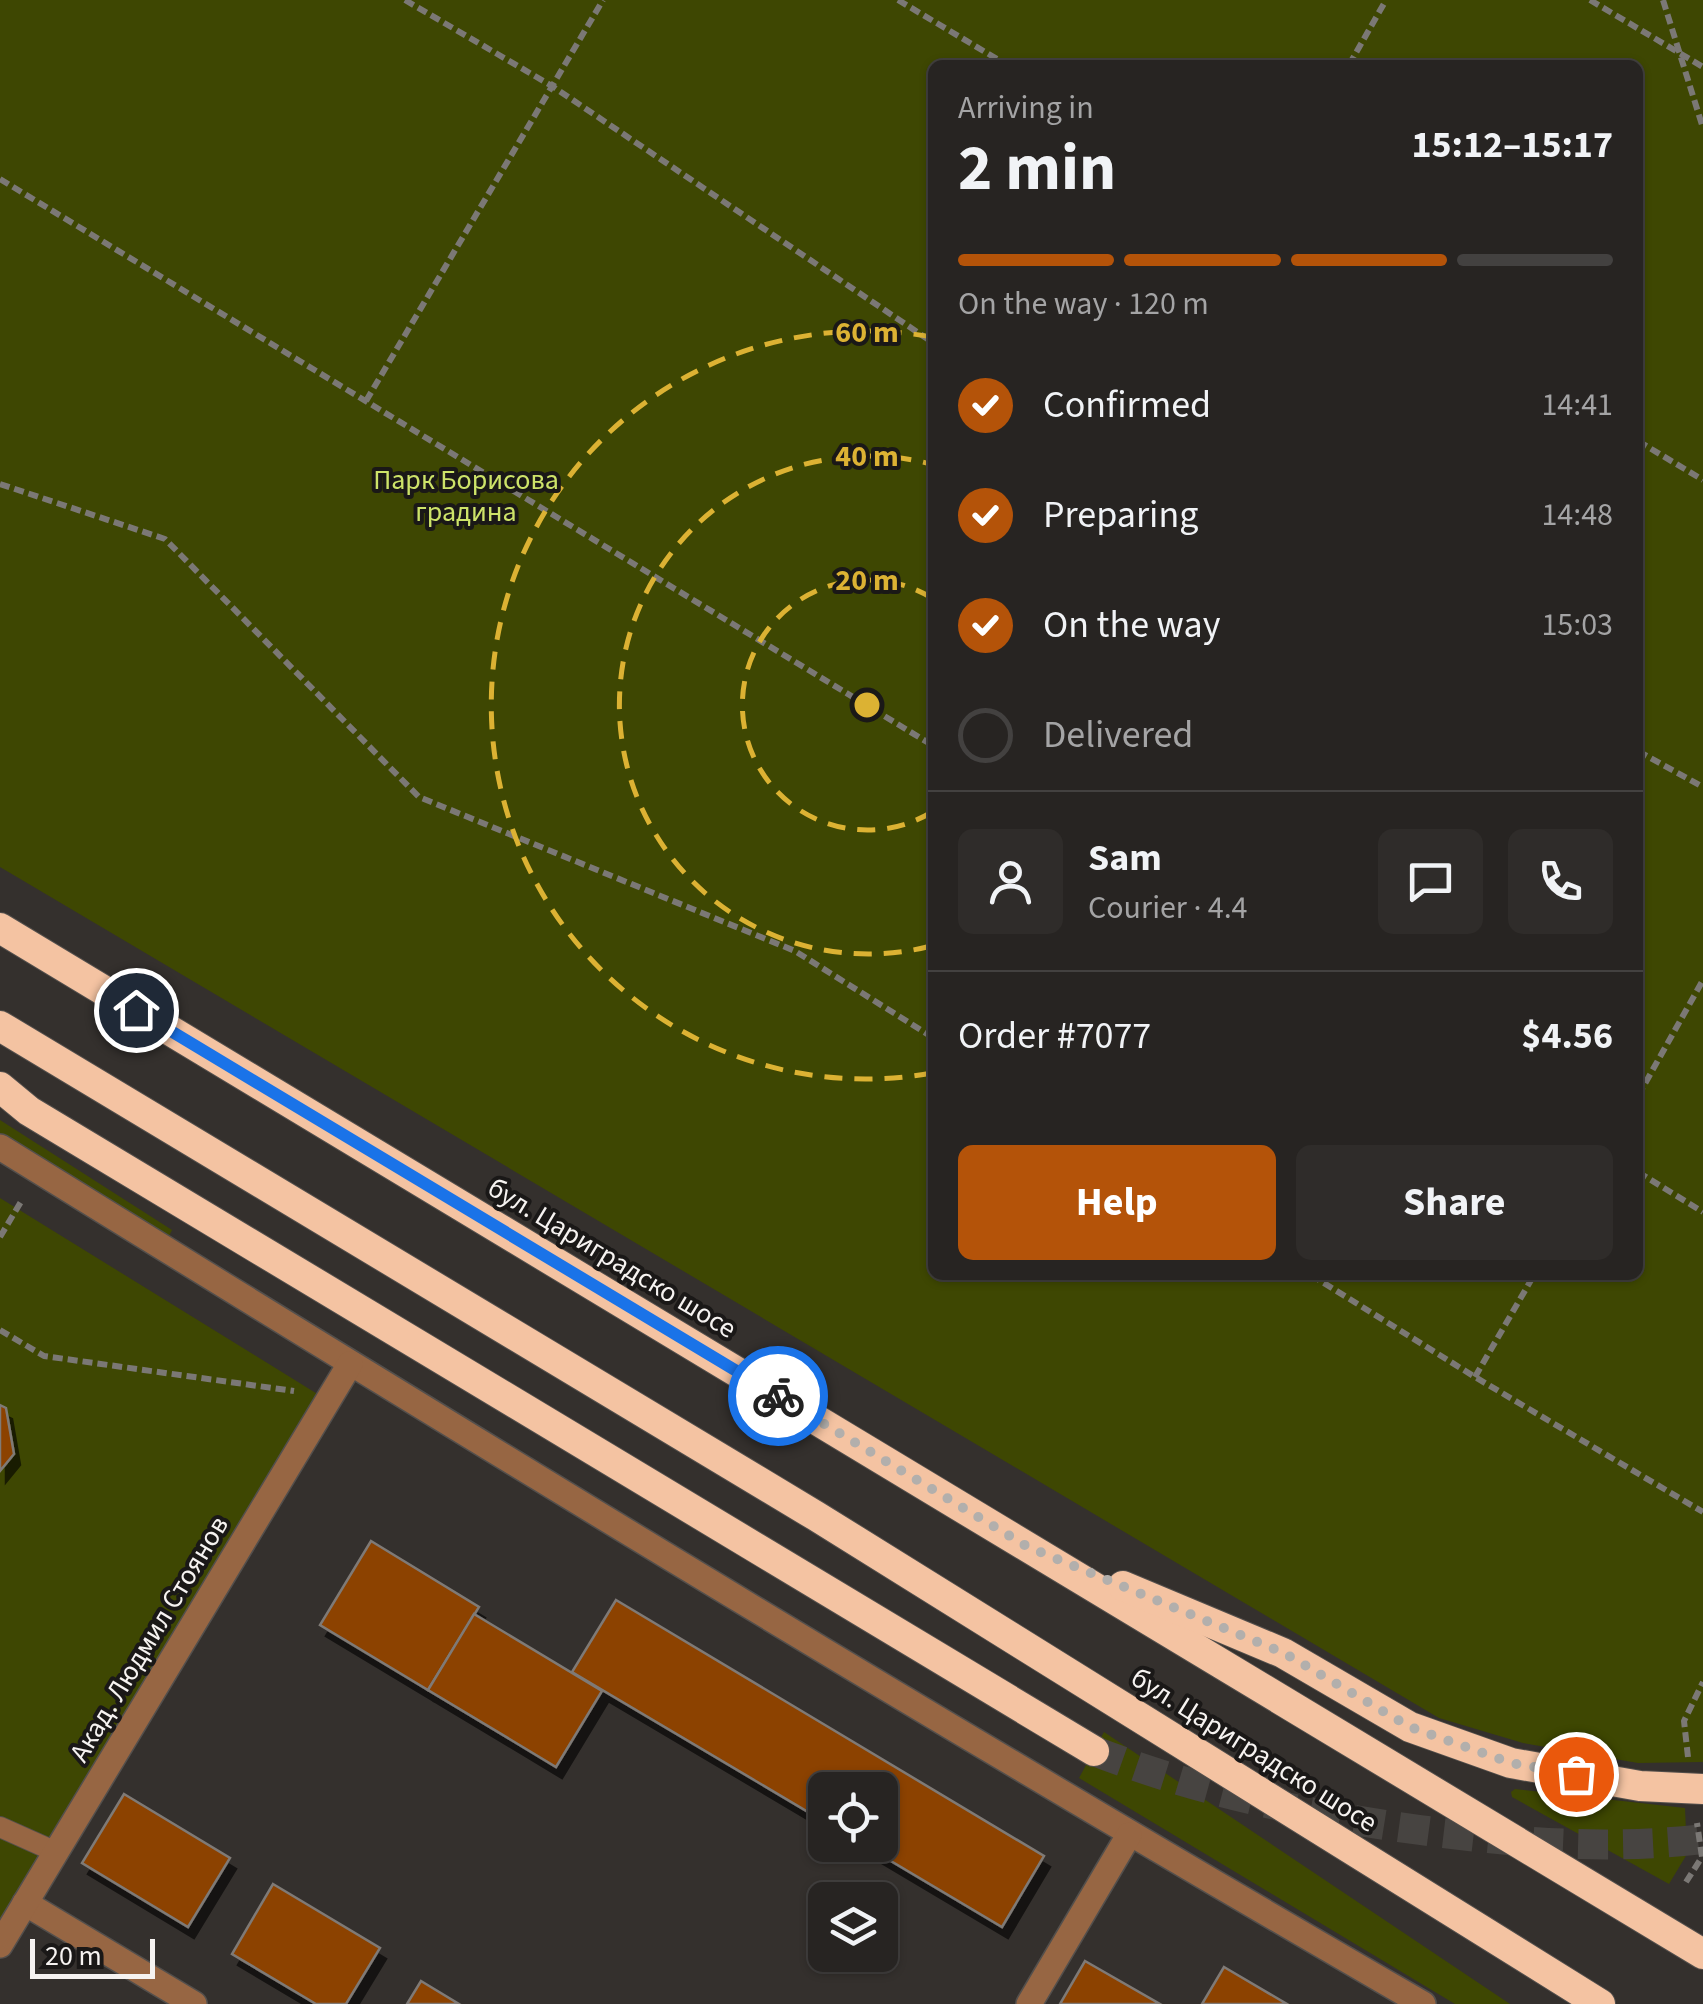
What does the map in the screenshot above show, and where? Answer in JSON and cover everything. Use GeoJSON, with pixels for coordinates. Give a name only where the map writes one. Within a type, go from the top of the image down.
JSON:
{"type":"FeatureCollection","features":[{"type":"Feature","properties":{"kind":"highway","name":"бул. Цариградско шосе"},"geometry":{"type":"LineString","coordinates":[[0,928],[1703,1954]]}},
{"type":"Feature","properties":{"kind":"highway","name":"бул. Цариградско шосе"},"geometry":{"type":"LineString","coordinates":[[0,1026],[816,1516],[1592,2000]]}},
{"type":"Feature","properties":{"kind":"highway"},"geometry":{"type":"LineString","coordinates":[[0,1087],[30,1111],[1094,1751]]}},
{"type":"Feature","properties":{"kind":"highway"},"geometry":{"type":"LineString","coordinates":[[1028,1547],[1284,1653],[1410,1727],[1511,1763],[1640,1786],[1696,1790]]}},
{"type":"Feature","properties":{"kind":"street"},"geometry":{"type":"LineString","coordinates":[[0,1146],[344,1375],[1423,2004]]}},
{"type":"Feature","properties":{"kind":"street","name":"Акад. Людмил Стоянов"},"geometry":{"type":"LineString","coordinates":[[0,1945],[344,1375]]}},
{"type":"Feature","properties":{"kind":"street"},"geometry":{"type":"LineString","coordinates":[[1030,2004],[1129,1835]]}},
{"type":"Feature","properties":{"kind":"street"},"geometry":{"type":"LineString","coordinates":[[25,1903],[194,2004]]}},
{"type":"Feature","properties":{"kind":"lane"},"geometry":{"type":"LineString","coordinates":[[0,1827],[56,1852]]}},
{"type":"Feature","properties":{"kind":"path"},"geometry":{"type":"LineString","coordinates":[[405,0],[552,86],[928,339]]}},
{"type":"Feature","properties":{"kind":"path"},"geometry":{"type":"LineString","coordinates":[[366,401],[603,0]]}},
{"type":"Feature","properties":{"kind":"path"},"geometry":{"type":"LineString","coordinates":[[898,0],[999,60]]}},
{"type":"Feature","properties":{"kind":"path"},"geometry":{"type":"LineString","coordinates":[[1352,60],[1386,0]]}},
{"type":"Feature","properties":{"kind":"path"},"geometry":{"type":"LineString","coordinates":[[1590,0],[1703,67]]}},
{"type":"Feature","properties":{"kind":"path"},"geometry":{"type":"LineString","coordinates":[[1664,0],[1703,128]]}},
{"type":"Feature","properties":{"kind":"path"},"geometry":{"type":"LineString","coordinates":[[0,179],[928,743]]}},
{"type":"Feature","properties":{"kind":"path"},"geometry":{"type":"LineString","coordinates":[[1643,444],[1703,480]]}},
{"type":"Feature","properties":{"kind":"path"},"geometry":{"type":"LineString","coordinates":[[0,484],[165,538],[418,797],[795,951],[928,1035]]}},
{"type":"Feature","properties":{"kind":"path"},"geometry":{"type":"LineString","coordinates":[[1643,754],[1703,787]]}},
{"type":"Feature","properties":{"kind":"path"},"geometry":{"type":"LineString","coordinates":[[1643,1087],[1703,980]]}},
{"type":"Feature","properties":{"kind":"path"},"geometry":{"type":"LineString","coordinates":[[1643,1175],[1703,1212]]}},
{"type":"Feature","properties":{"kind":"path"},"geometry":{"type":"LineString","coordinates":[[0,1237],[16,1208]]}},
{"type":"Feature","properties":{"kind":"path"},"geometry":{"type":"LineString","coordinates":[[1320,1280],[1703,1512]]}},
{"type":"Feature","properties":{"kind":"path"},"geometry":{"type":"LineString","coordinates":[[1475,1377],[1531,1280]]}},
{"type":"Feature","properties":{"kind":"path"},"geometry":{"type":"LineString","coordinates":[[0,1330],[44,1356],[319,1394],[344,1375]]}},
{"type":"Feature","properties":{"kind":"path"},"geometry":{"type":"LineString","coordinates":[[1686,1882],[1699,1868],[1702,1858],[1684,1721],[1703,1682]]}},
{"type":"Feature","properties":{"kind":"green space","name":"Парк Борисова градина"},"geometry":{"type":"Polygon","coordinates":[[[0,0],[1703,0],[1703,1762],[1638,1763],[1523,1743],[1439,1718],[0,867],[0,0]]]}},
{"type":"Feature","properties":{"kind":"green space"},"geometry":{"type":"Polygon","coordinates":[[[0,1120],[172,1230],[166,1242],[0,1135],[0,1120]]]}},
{"type":"Feature","properties":{"kind":"green space"},"geometry":{"type":"Polygon","coordinates":[[[0,1198],[319,1395],[0,1945],[0,1472],[14,1454],[6,1408],[0,1405],[0,1198]]]}},
{"type":"Feature","properties":{"kind":"green space"},"geometry":{"type":"Polygon","coordinates":[[[1104,1732],[1510,2004],[1455,2004],[1079,1778],[1104,1732]]]}},
{"type":"Feature","properties":{"kind":"green space"},"geometry":{"type":"Polygon","coordinates":[[[1515,1789],[1685,1808],[1687,1854],[1669,1884],[1512,1797],[1515,1789]]]}},
{"type":"Feature","properties":{"kind":"building"},"geometry":{"type":"Polygon","coordinates":[[[0,1405],[6,1408],[14,1454],[0,1471],[0,1405]]]}},
{"type":"Feature","properties":{"kind":"building"},"geometry":{"type":"Polygon","coordinates":[[[371,1541],[479,1607],[428,1690],[320,1625],[371,1541]]]}},
{"type":"Feature","properties":{"kind":"building"},"geometry":{"type":"Polygon","coordinates":[[[616,1600],[1044,1856],[1002,1927],[893,1862],[898,1862],[898,1772],[808,1772],[808,1812],[572,1672],[616,1600]]]}},
{"type":"Feature","properties":{"kind":"building"},"geometry":{"type":"Polygon","coordinates":[[[474,1614],[602,1691],[556,1767],[428,1690],[474,1614]]]}},
{"type":"Feature","properties":{"kind":"building"},"geometry":{"type":"Polygon","coordinates":[[[124,1794],[230,1858],[188,1927],[82,1863],[124,1794]]]}},
{"type":"Feature","properties":{"kind":"building"},"geometry":{"type":"Polygon","coordinates":[[[273,1884],[380,1948],[346,2004],[316,2004],[232,1954],[273,1884]]]}},
{"type":"Feature","properties":{"kind":"building"},"geometry":{"type":"Polygon","coordinates":[[[1085,1961],[1160,2004],[1060,2004],[1085,1961]]]}},
{"type":"Feature","properties":{"kind":"building"},"geometry":{"type":"Polygon","coordinates":[[[1224,1967],[1287,2004],[1202,2004],[1224,1967]]]}},
{"type":"Feature","properties":{"kind":"building"},"geometry":{"type":"Polygon","coordinates":[[[421,1981],[459,2004],[407,2004],[421,1981]]]}},
{"type":"Feature","properties":{"kind":"tunnel"},"geometry":{"type":"LineString","coordinates":[[1094,1751],[1214,1790],[1378,1824],[1562,1844],[1703,1839]]}},
{"type":"Feature","properties":{"kind":"way so far"},"geometry":{"type":"LineString","coordinates":[[778,1396],[1028,1547],[1284,1653],[1410,1727],[1511,1763],[1576,1774]]}},
{"type":"Feature","properties":{"kind":"route"},"geometry":{"type":"LineString","coordinates":[[136,1010],[778,1396]]}}]}
